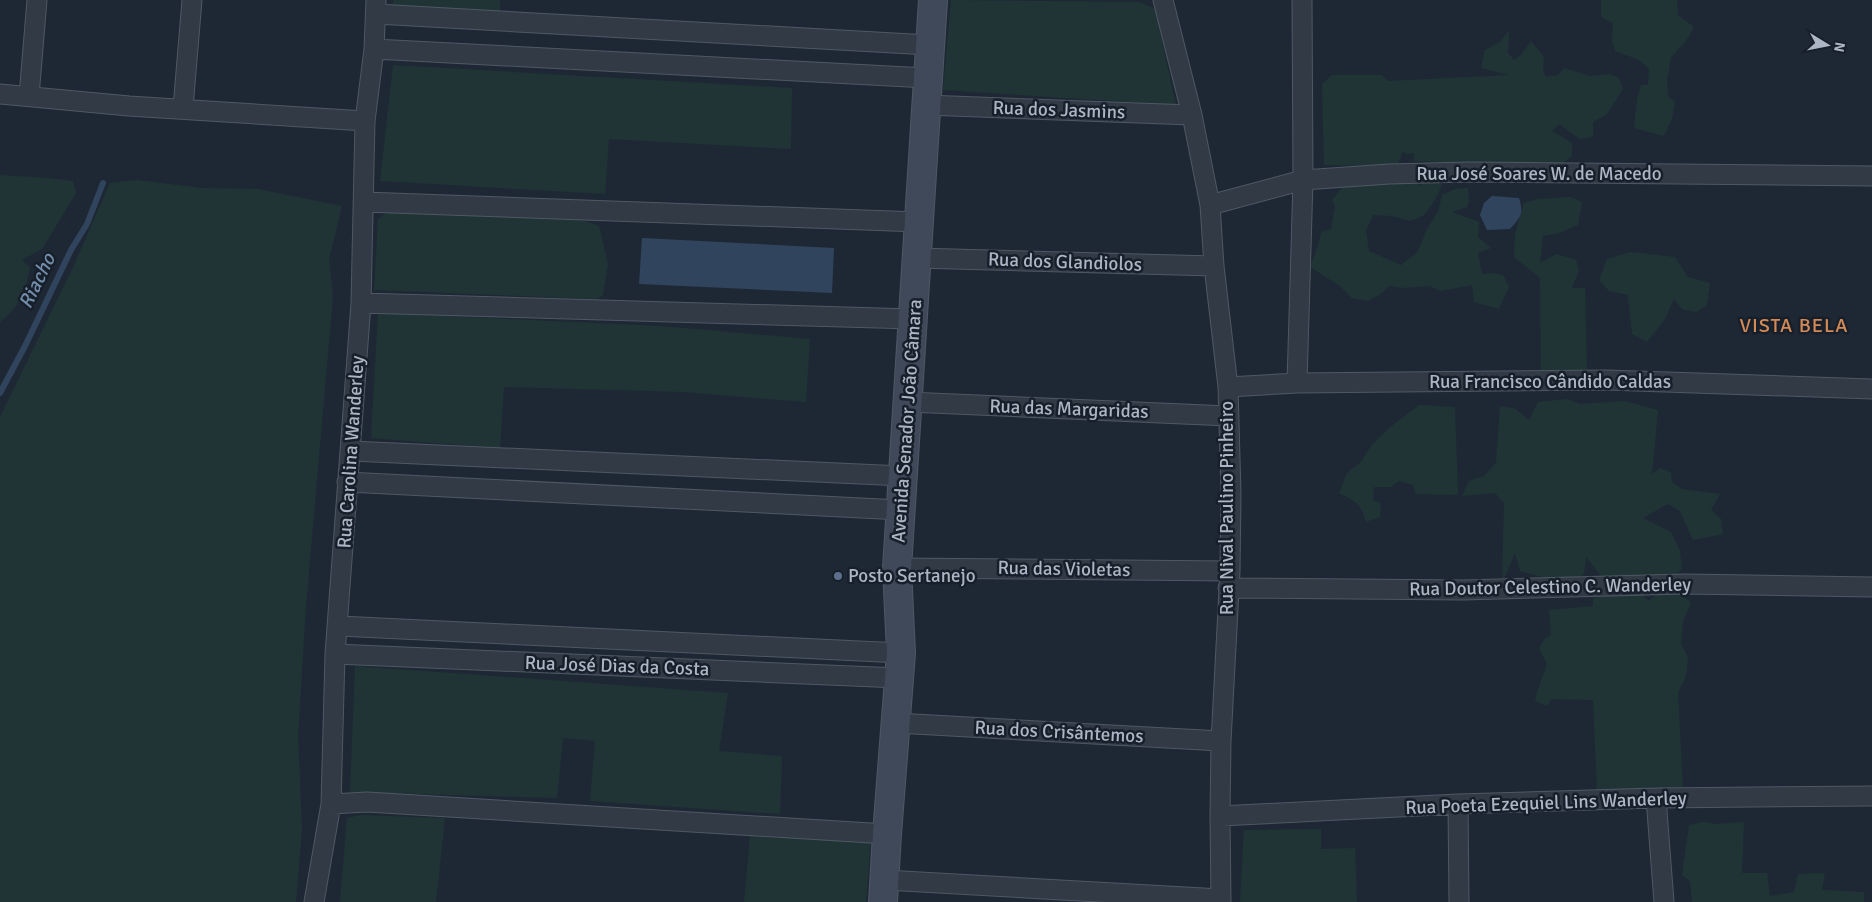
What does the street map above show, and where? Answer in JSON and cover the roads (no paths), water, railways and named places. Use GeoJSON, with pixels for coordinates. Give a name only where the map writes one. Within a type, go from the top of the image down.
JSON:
{"type":"FeatureCollection","features":[{"type":"Feature","properties":{"kind":"main road","name":"Avenida Senador João Câmara"},"geometry":{"type":"LineString","coordinates":[[884,891],[886,834],[900,666],[898,568],[901,510],[933,0]]}},
{"type":"Feature","properties":{"kind":"street"},"geometry":{"type":"LineString","coordinates":[[29,96],[37,0]]}},
{"type":"Feature","properties":{"kind":"street"},"geometry":{"type":"LineString","coordinates":[[183,108],[192,0]]}},
{"type":"Feature","properties":{"kind":"street","name":"Rua Nival Paulino Pinheiro"},"geometry":{"type":"LineString","coordinates":[[1163,0],[1192,115],[1210,205],[1214,266],[1228,387],[1232,494],[1221,741],[1221,900]]}},
{"type":"Feature","properties":{"kind":"street"},"geometry":{"type":"LineString","coordinates":[[1297,383],[1303,180],[1302,0]]}},
{"type":"Feature","properties":{"kind":"street"},"geometry":{"type":"LineString","coordinates":[[376,7],[929,45]]}},
{"type":"Feature","properties":{"kind":"street","name":"Rua Carolina Wanderley"},"geometry":{"type":"LineString","coordinates":[[314,902],[331,804],[336,654],[361,303],[365,121],[374,49],[376,7]]}},
{"type":"Feature","properties":{"kind":"street"},"geometry":{"type":"LineString","coordinates":[[374,49],[927,78]]}},
{"type":"Feature","properties":{"kind":"street"},"geometry":{"type":"LineString","coordinates":[[0,94],[129,106],[365,121]]}},
{"type":"Feature","properties":{"kind":"street","name":"Rua dos Jasmins"},"geometry":{"type":"LineString","coordinates":[[926,105],[1192,115]]}},
{"type":"Feature","properties":{"kind":"street","name":"Rua José Soares W. de Macedo"},"geometry":{"type":"LineString","coordinates":[[1210,205],[1303,180],[1389,174],[1467,172],[1872,176]]}},
{"type":"Feature","properties":{"kind":"street"},"geometry":{"type":"LineString","coordinates":[[364,202],[919,222]]}},
{"type":"Feature","properties":{"kind":"street","name":"Rua dos Glandiolos"},"geometry":{"type":"LineString","coordinates":[[916,258],[1214,266]]}},
{"type":"Feature","properties":{"kind":"street"},"geometry":{"type":"LineString","coordinates":[[361,303],[913,319]]}},
{"type":"Feature","properties":{"kind":"street","name":"Rua Francisco Cândido Caldas"},"geometry":{"type":"LineString","coordinates":[[1228,387],[1297,383],[1607,380],[1872,389]]}},
{"type":"Feature","properties":{"kind":"street","name":"Rua das Margaridas"},"geometry":{"type":"LineString","coordinates":[[908,402],[1229,416]]}},
{"type":"Feature","properties":{"kind":"street"},"geometry":{"type":"LineString","coordinates":[[351,451],[903,476]]}},
{"type":"Feature","properties":{"kind":"street"},"geometry":{"type":"LineString","coordinates":[[347,482],[901,510]]}},
{"type":"Feature","properties":{"kind":"street","name":"Rua das Violetas"},"geometry":{"type":"LineString","coordinates":[[898,568],[1229,580]]}},
{"type":"Feature","properties":{"kind":"street","name":"Rua Doutor Celestino C. Wanderley"},"geometry":{"type":"LineString","coordinates":[[1229,580],[1463,590],[1685,584],[1872,587]]}},
{"type":"Feature","properties":{"kind":"street","name":"Rua José Dias da Costa"},"geometry":{"type":"LineString","coordinates":[[338,626],[900,666]]}},
{"type":"Feature","properties":{"kind":"street","name":"Rua José Dias da Costa"},"geometry":{"type":"LineString","coordinates":[[336,654],[900,666]]}},
{"type":"Feature","properties":{"kind":"street","name":"Rua dos Crisântemos"},"geometry":{"type":"LineString","coordinates":[[896,723],[1221,741]]}},
{"type":"Feature","properties":{"kind":"street","name":"Rua Poeta Ezequiel Lins Wanderley"},"geometry":{"type":"LineString","coordinates":[[1220,816],[1458,804],[1656,798],[1872,796]]}},
{"type":"Feature","properties":{"kind":"street"},"geometry":{"type":"LineString","coordinates":[[1656,798],[1664,902]]}},
{"type":"Feature","properties":{"kind":"street"},"geometry":{"type":"LineString","coordinates":[[331,804],[367,802],[886,834]]}},
{"type":"Feature","properties":{"kind":"street"},"geometry":{"type":"LineString","coordinates":[[1458,804],[1459,902]]}},
{"type":"Feature","properties":{"kind":"street"},"geometry":{"type":"LineString","coordinates":[[884,891],[1221,900]]}},
{"type":"Feature","properties":{"kind":"water"},"geometry":{"type":"Polygon","coordinates":[[[1492,196],[1519,198],[1521,212],[1517,221],[1510,229],[1487,230],[1480,215],[1484,203],[1492,196]]]}},
{"type":"Feature","properties":{"kind":"water"},"geometry":{"type":"Polygon","coordinates":[[[642,238],[834,248],[832,293],[639,284],[642,238]]]}},
{"type":"Feature","properties":{"kind":"waterway","name":"Riacho"},"geometry":{"type":"LineString","coordinates":[[0,393],[71,250],[87,224],[103,183]]}},
{"type":"Feature","properties":{"kind":"place","name":"Posto Sertanejo"},"geometry":{"type":"Point","coordinates":[838,576]}},
{"type":"Feature","properties":{"kind":"district","name":"VISTA BELA"},"geometry":{"type":"Point","coordinates":[1794,325]}}]}
